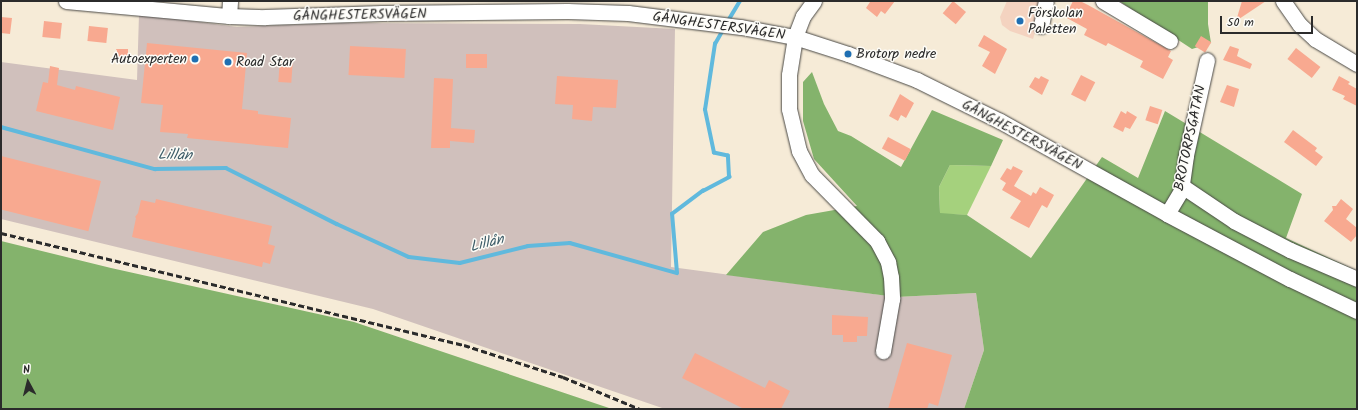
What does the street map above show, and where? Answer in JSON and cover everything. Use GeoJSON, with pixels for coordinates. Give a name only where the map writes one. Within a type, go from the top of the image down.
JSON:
{"type":"FeatureCollection","features":[{"type":"Feature","properties":{"kind":"street","name":"GÅNGHESTERSVÄGEN"},"geometry":{"type":"LineString","coordinates":[[66,1],[229,16],[265,17],[382,13],[566,11],[628,13],[741,27],[795,37],[848,54],[917,80],[1000,121],[1167,214],[1290,279],[1357,311]]}},
{"type":"Feature","properties":{"kind":"street"},"geometry":{"type":"LineString","coordinates":[[229,16],[230,1]]}},
{"type":"Feature","properties":{"kind":"street"},"geometry":{"type":"LineString","coordinates":[[814,1],[800,20],[795,37],[789,76],[790,109],[799,151],[812,175],[877,241],[888,262],[891,278],[892,299],[883,350]]}},
{"type":"Feature","properties":{"kind":"street"},"geometry":{"type":"LineString","coordinates":[[1041,26],[1046,1]]}},
{"type":"Feature","properties":{"kind":"street"},"geometry":{"type":"LineString","coordinates":[[1103,1],[1170,41]]}},
{"type":"Feature","properties":{"kind":"street"},"geometry":{"type":"LineString","coordinates":[[1284,1],[1300,25],[1315,39],[1357,64]]}},
{"type":"Feature","properties":{"kind":"street","name":"BROTORPSGATAN"},"geometry":{"type":"LineString","coordinates":[[1167,214],[1181,191],[1186,155],[1207,60]]}},
{"type":"Feature","properties":{"kind":"street"},"geometry":{"type":"LineString","coordinates":[[1182,186],[1234,221],[1290,250],[1357,279]]}},
{"type":"Feature","properties":{"kind":"shaded area","name":"Förskolan Paletten"},"geometry":{"type":"Polygon","coordinates":[[[1007,1],[1045,1],[1033,39],[1010,31],[1002,25],[1000,17],[1007,1]]]}},
{"type":"Feature","properties":{"kind":"shaded area"},"geometry":{"type":"Polygon","coordinates":[[[139,14],[237,27],[342,23],[580,24],[675,29],[671,267],[896,297],[976,293],[984,350],[964,409],[665,409],[373,309],[1,219],[1,62],[137,80],[139,14]]]}},
{"type":"Feature","properties":{"kind":"green space"},"geometry":{"type":"Polygon","coordinates":[[[1119,1],[1208,1],[1208,24],[1211,43],[1192,49],[1119,1]]]}},
{"type":"Feature","properties":{"kind":"green space"},"geometry":{"type":"Polygon","coordinates":[[[812,72],[824,104],[838,131],[851,136],[901,167],[932,110],[1003,140],[991,166],[950,165],[939,187],[940,213],[967,215],[1031,258],[1102,157],[1138,178],[1165,111],[1302,194],[1286,238],[1357,271],[1357,409],[964,409],[984,350],[976,293],[896,297],[726,275],[763,232],[806,215],[857,206],[814,159],[803,121],[803,82],[812,72]]]}},
{"type":"Feature","properties":{"kind":"green space"},"geometry":{"type":"Polygon","coordinates":[[[950,165],[991,166],[967,215],[940,214],[939,187],[950,165]]]}},
{"type":"Feature","properties":{"kind":"green space"},"geometry":{"type":"Polygon","coordinates":[[[1,241],[111,268],[354,322],[612,409],[1,409],[1,241]]]}},
{"type":"Feature","properties":{"kind":"building"},"geometry":{"type":"Polygon","coordinates":[[[869,1],[895,1],[885,14],[881,11],[877,17],[866,8],[870,2],[869,1]]]}},
{"type":"Feature","properties":{"kind":"building"},"geometry":{"type":"Polygon","coordinates":[[[953,1],[966,12],[956,24],[943,13],[953,1]]]}},
{"type":"Feature","properties":{"kind":"building"},"geometry":{"type":"Polygon","coordinates":[[[1073,1],[1080,1],[1088,5],[1171,51],[1168,57],[1173,60],[1163,79],[1140,67],[1143,61],[1108,43],[1106,46],[1084,35],[1087,29],[1065,17],[1073,1]]]}},
{"type":"Feature","properties":{"kind":"building"},"geometry":{"type":"Polygon","coordinates":[[[1242,1],[1266,1],[1236,21],[1242,1]]]}},
{"type":"Feature","properties":{"kind":"building"},"geometry":{"type":"Polygon","coordinates":[[[1,17],[12,18],[10,34],[1,33],[1,17]]]}},
{"type":"Feature","properties":{"kind":"building"},"geometry":{"type":"Polygon","coordinates":[[[44,21],[62,23],[60,39],[42,37],[44,21]]]}},
{"type":"Feature","properties":{"kind":"building"},"geometry":{"type":"Polygon","coordinates":[[[89,26],[108,28],[106,43],[87,41],[89,26]]]}},
{"type":"Feature","properties":{"kind":"building"},"geometry":{"type":"Polygon","coordinates":[[[984,35],[1007,49],[995,74],[982,66],[990,52],[978,46],[984,35]]]}},
{"type":"Feature","properties":{"kind":"building"},"geometry":{"type":"Polygon","coordinates":[[[1201,36],[1211,42],[1205,52],[1195,46],[1201,36]]]}},
{"type":"Feature","properties":{"kind":"building"},"geometry":{"type":"Polygon","coordinates":[[[147,43],[247,53],[242,109],[258,111],[258,114],[291,118],[288,148],[187,138],[188,134],[160,132],[163,105],[141,103],[147,43]]]}},
{"type":"Feature","properties":{"kind":"building"},"geometry":{"type":"Polygon","coordinates":[[[350,46],[406,49],[404,78],[348,75],[350,46]]]}},
{"type":"Feature","properties":{"kind":"building"},"geometry":{"type":"Polygon","coordinates":[[[1230,46],[1239,49],[1237,56],[1252,64],[1250,69],[1223,60],[1230,46]]]}},
{"type":"Feature","properties":{"kind":"building"},"geometry":{"type":"Polygon","coordinates":[[[1296,48],[1320,67],[1312,78],[1287,59],[1296,48]]]}},
{"type":"Feature","properties":{"kind":"building"},"geometry":{"type":"Polygon","coordinates":[[[116,49],[128,49],[128,60],[116,60],[116,49]]]}},
{"type":"Feature","properties":{"kind":"building"},"geometry":{"type":"Polygon","coordinates":[[[466,54],[487,54],[487,68],[466,68],[466,54]]]}},
{"type":"Feature","properties":{"kind":"building"},"geometry":{"type":"Polygon","coordinates":[[[280,58],[293,59],[291,83],[278,82],[280,58]]]}},
{"type":"Feature","properties":{"kind":"building"},"geometry":{"type":"Polygon","coordinates":[[[50,66],[59,68],[57,85],[75,90],[76,86],[120,97],[113,130],[36,111],[43,82],[48,83],[50,66]]]}},
{"type":"Feature","properties":{"kind":"building"},"geometry":{"type":"Polygon","coordinates":[[[1081,75],[1095,82],[1085,102],[1071,95],[1081,75]]]}},
{"type":"Feature","properties":{"kind":"building"},"geometry":{"type":"Polygon","coordinates":[[[557,76],[618,80],[616,108],[593,107],[592,121],[572,119],[573,105],[555,104],[557,76]]]}},
{"type":"Feature","properties":{"kind":"building"},"geometry":{"type":"Polygon","coordinates":[[[1041,76],[1049,80],[1042,95],[1029,87],[1035,77],[1039,79],[1041,76]]]}},
{"type":"Feature","properties":{"kind":"building"},"geometry":{"type":"Polygon","coordinates":[[[1339,76],[1350,82],[1348,84],[1357,89],[1357,106],[1343,99],[1345,96],[1332,90],[1339,76]]]}},
{"type":"Feature","properties":{"kind":"building"},"geometry":{"type":"Polygon","coordinates":[[[434,78],[453,79],[451,128],[475,130],[474,143],[450,141],[450,148],[431,148],[434,78]]]}},
{"type":"Feature","properties":{"kind":"building"},"geometry":{"type":"Polygon","coordinates":[[[1227,85],[1239,89],[1234,107],[1220,102],[1227,85]]]}},
{"type":"Feature","properties":{"kind":"building"},"geometry":{"type":"Polygon","coordinates":[[[900,94],[914,103],[906,118],[901,115],[898,121],[889,116],[900,94]]]}},
{"type":"Feature","properties":{"kind":"building"},"geometry":{"type":"Polygon","coordinates":[[[1150,106],[1162,110],[1158,124],[1145,120],[1150,106]]]}},
{"type":"Feature","properties":{"kind":"building"},"geometry":{"type":"Polygon","coordinates":[[[1121,111],[1126,114],[1127,111],[1137,117],[1130,129],[1125,127],[1123,132],[1113,127],[1121,111]]]}},
{"type":"Feature","properties":{"kind":"building"},"geometry":{"type":"Polygon","coordinates":[[[1293,130],[1317,148],[1315,151],[1323,157],[1316,166],[1284,142],[1293,130]]]}},
{"type":"Feature","properties":{"kind":"building"},"geometry":{"type":"Polygon","coordinates":[[[888,137],[911,149],[905,161],[882,148],[888,137]]]}},
{"type":"Feature","properties":{"kind":"building"},"geometry":{"type":"Polygon","coordinates":[[[1,156],[101,181],[88,231],[1,210],[1,156]]]}},
{"type":"Feature","properties":{"kind":"building"},"geometry":{"type":"Polygon","coordinates":[[[1013,166],[1023,171],[1014,186],[1031,196],[1033,192],[1036,194],[1040,187],[1054,195],[1047,208],[1042,205],[1029,228],[1010,218],[1021,201],[1002,190],[1006,183],[1000,179],[1007,168],[1011,170],[1013,166]]]}},
{"type":"Feature","properties":{"kind":"building"},"geometry":{"type":"Polygon","coordinates":[[[156,199],[272,226],[268,244],[275,246],[270,264],[263,262],[262,267],[132,237],[135,217],[138,213],[141,200],[155,203],[156,199]]]}},
{"type":"Feature","properties":{"kind":"building"},"geometry":{"type":"Polygon","coordinates":[[[1341,199],[1353,209],[1346,219],[1357,228],[1357,235],[1351,242],[1324,221],[1333,210],[1332,206],[1336,206],[1341,199]]]}},
{"type":"Feature","properties":{"kind":"building"},"geometry":{"type":"Polygon","coordinates":[[[832,315],[868,317],[867,336],[857,336],[857,342],[843,342],[843,335],[832,335],[832,315]]]}},
{"type":"Feature","properties":{"kind":"building"},"geometry":{"type":"Polygon","coordinates":[[[907,343],[952,355],[938,406],[929,403],[927,409],[888,409],[907,343]]]}},
{"type":"Feature","properties":{"kind":"building"},"geometry":{"type":"Polygon","coordinates":[[[695,353],[765,388],[769,380],[790,391],[781,409],[744,409],[682,378],[695,353]]]}},
{"type":"Feature","properties":{"kind":"waterway","name":"Lillån"},"geometry":{"type":"LineString","coordinates":[[728,21],[740,1]]}},
{"type":"Feature","properties":{"kind":"waterway","name":"Lillån"},"geometry":{"type":"LineString","coordinates":[[1,127],[155,169],[226,168],[337,224],[409,257],[460,263],[528,246],[570,243],[677,273],[672,214],[703,191],[729,177],[728,156],[714,153],[705,110],[715,44],[723,30]]}},
{"type":"Feature","properties":{"kind":"railway"},"geometry":{"type":"LineString","coordinates":[[1,233],[464,345],[563,377],[640,409]]}},
{"type":"Feature","properties":{"kind":"place","name":"Förskolan Paletten"},"geometry":{"type":"Point","coordinates":[1020,21]}},
{"type":"Feature","properties":{"kind":"place","name":"Brotorp nedre"},"geometry":{"type":"Point","coordinates":[848,54]}},
{"type":"Feature","properties":{"kind":"place","name":"Autoexperten"},"geometry":{"type":"Point","coordinates":[195,59]}},
{"type":"Feature","properties":{"kind":"place","name":"Road Star"},"geometry":{"type":"Point","coordinates":[228,62]}}]}
